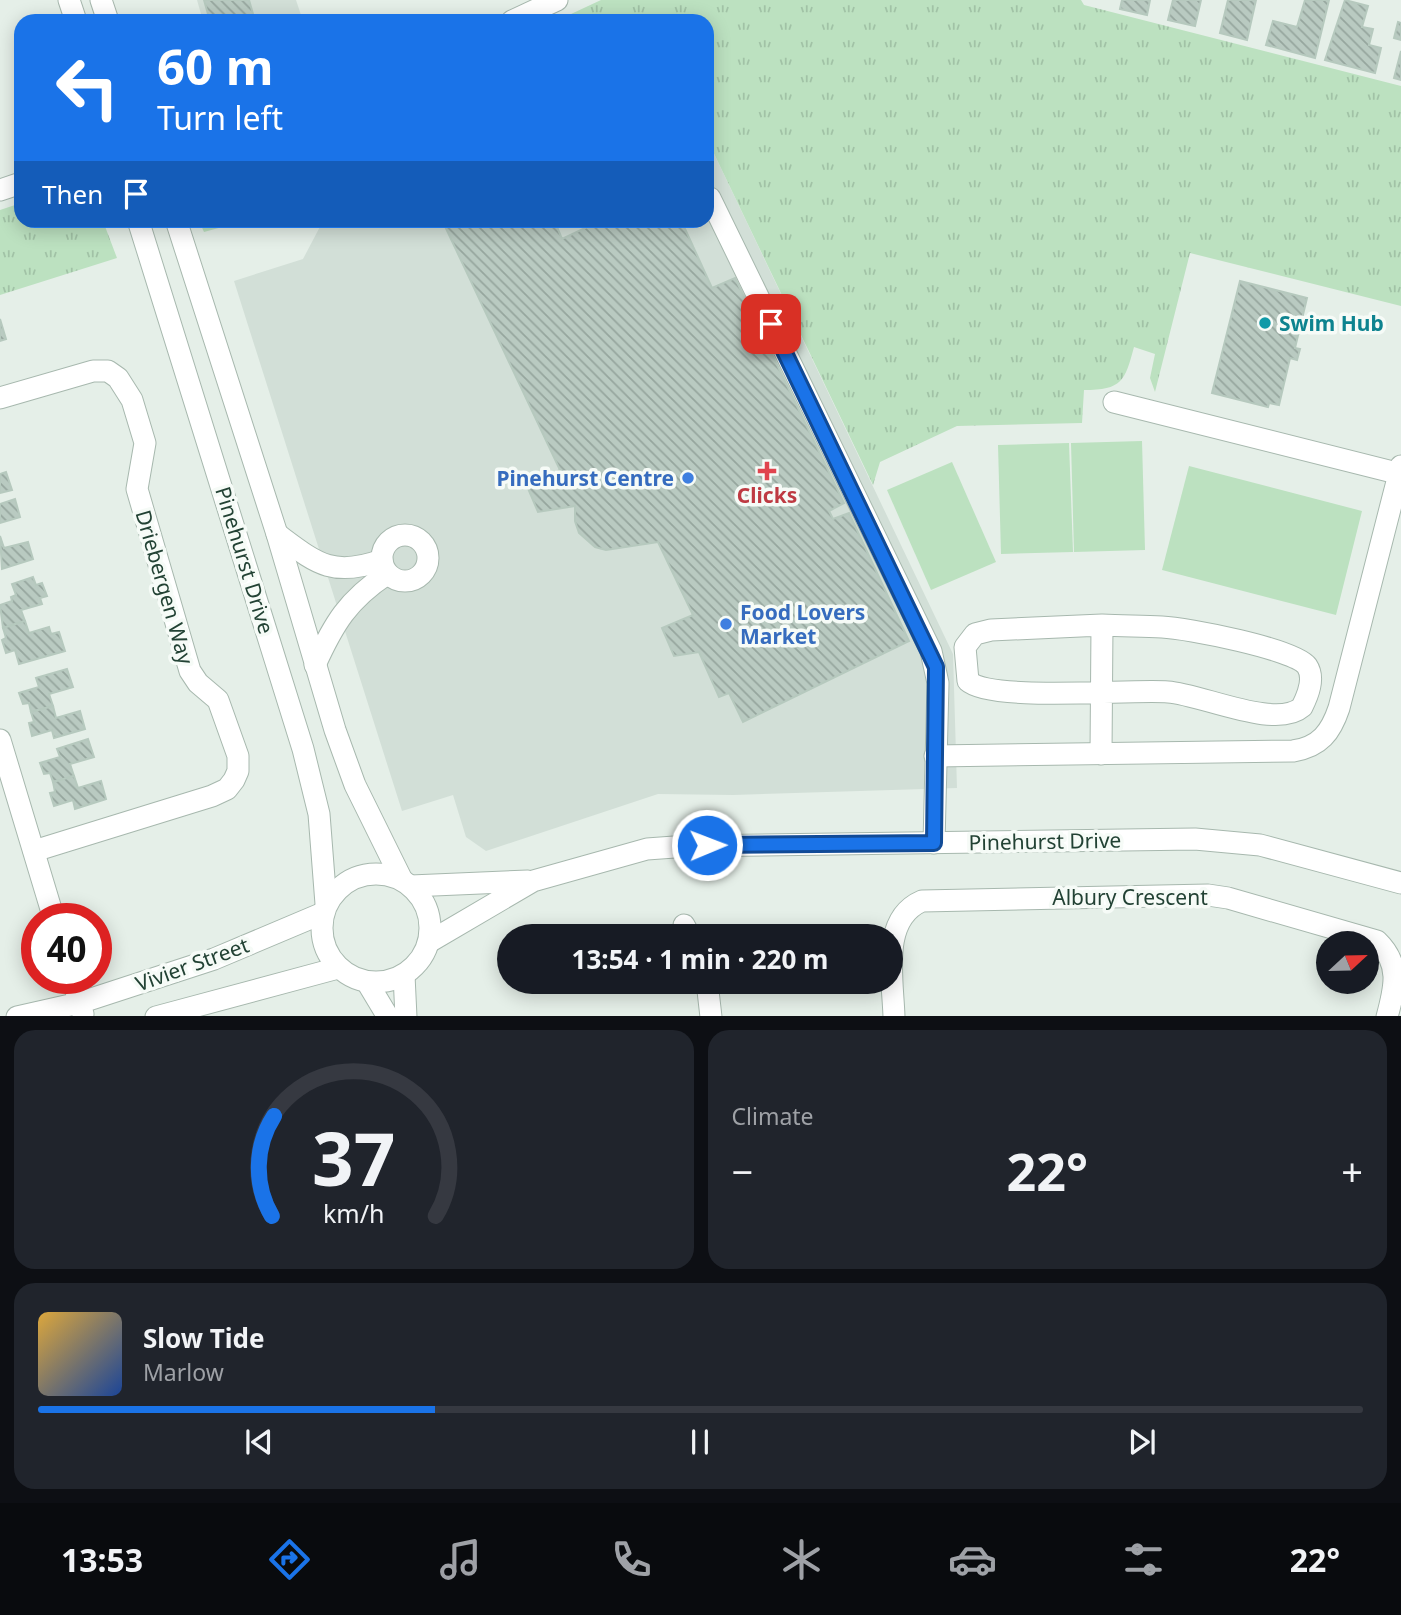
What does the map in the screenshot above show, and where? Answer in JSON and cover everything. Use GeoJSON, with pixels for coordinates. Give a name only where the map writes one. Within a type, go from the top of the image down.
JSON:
{"type":"FeatureCollection","features":[{"type":"Feature","properties":{"kind":"street"},"geometry":{"type":"LineString","coordinates":[[527,14],[557,0]]}},
{"type":"Feature","properties":{"kind":"street"},"geometry":{"type":"LineString","coordinates":[[714,206],[930,651],[937,683],[934,843]]}},
{"type":"Feature","properties":{"kind":"street","name":"Pinehurst Drive"},"geometry":{"type":"LineString","coordinates":[[140,228],[303,749],[319,814],[325,908]]}},
{"type":"Feature","properties":{"kind":"street","name":"Pinehurst Drive"},"geometry":{"type":"LineString","coordinates":[[179,228],[355,785],[406,883],[533,881]]}},
{"type":"Feature","properties":{"kind":"street","name":"Driebergen Way"},"geometry":{"type":"LineString","coordinates":[[0,398],[93,371],[108,371],[125,386],[145,443],[137,489],[171,609],[190,671],[218,700],[239,763],[231,784],[212,796],[34,851]]}},
{"type":"Feature","properties":{"kind":"street"},"geometry":{"type":"LineString","coordinates":[[936,756],[1293,751],[1307,748],[1333,729],[1400,471],[1114,402]]}},
{"type":"Feature","properties":{"kind":"street"},"geometry":{"type":"LineString","coordinates":[[277,534],[308,557],[331,568],[384,567],[405,582],[419,577],[428,579],[426,548],[408,525],[391,539],[386,545],[384,567],[352,601],[332,629],[315,665]]}},
{"type":"Feature","properties":{"kind":"street"},"geometry":{"type":"LineString","coordinates":[[1101,754],[1102,625]]}},
{"type":"Feature","properties":{"kind":"street"},"geometry":{"type":"LineString","coordinates":[[1102,625],[1164,627],[1249,644],[1299,658],[1306,665],[1311,679],[1302,708],[1287,715],[1270,714],[1172,692],[1101,691],[1006,692],[976,686],[967,678],[965,647],[970,638],[981,632],[1102,625]]}},
{"type":"Feature","properties":{"kind":"street"},"geometry":{"type":"LineString","coordinates":[[0,740],[49,903]]}},
{"type":"Feature","properties":{"kind":"street","name":"Pinehurst Drive"},"geometry":{"type":"LineString","coordinates":[[429,942],[533,881],[647,849],[1227,841],[1260,845],[1397,879]]}},
{"type":"Feature","properties":{"kind":"street"},"geometry":{"type":"LineString","coordinates":[[368,874],[385,874],[406,883],[428,912],[429,942],[419,961],[404,975],[383,982],[367,982],[338,968],[323,942],[325,908],[337,890],[351,879],[368,874]]}},
{"type":"Feature","properties":{"kind":"street","name":"Albury Crescent"},"geometry":{"type":"LineString","coordinates":[[894,1016],[894,930],[908,909],[922,901],[1208,895],[1228,898],[1377,941],[1391,956],[1395,969],[1387,1016]]}},
{"type":"Feature","properties":{"kind":"street","name":"Vivier Street"},"geometry":{"type":"LineString","coordinates":[[26,1016],[81,1010],[214,959],[325,908]]}},
{"type":"Feature","properties":{"kind":"street","name":"Vivier Street"},"geometry":{"type":"LineString","coordinates":[[160,1016],[338,968]]}},
{"type":"Feature","properties":{"kind":"street"},"geometry":{"type":"LineString","coordinates":[[404,975],[406,1016]]}},
{"type":"Feature","properties":{"kind":"street"},"geometry":{"type":"LineString","coordinates":[[367,982],[387,1016]]}},
{"type":"Feature","properties":{"kind":"street"},"geometry":{"type":"LineString","coordinates":[[708,994],[711,1016]]}},
{"type":"Feature","properties":{"kind":"shaded area"},"geometry":{"type":"Polygon","coordinates":[[[197,0],[296,0],[301,14],[201,14],[197,0]]]}},
{"type":"Feature","properties":{"kind":"shaded area"},"geometry":{"type":"Polygon","coordinates":[[[714,154],[953,654],[957,788],[733,795],[658,794],[486,851],[466,837],[453,795],[402,811],[234,281],[303,259],[319,228],[714,228],[714,154]]]}},
{"type":"Feature","properties":{"kind":"green space"},"geometry":{"type":"Polygon","coordinates":[[[601,0],[1081,0],[1084,5],[1401,86],[1401,306],[1190,253],[1155,392],[1150,378],[1155,354],[1134,347],[1128,368],[1120,381],[1107,388],[1084,390],[1082,423],[957,426],[880,462],[873,485],[714,154],[714,14],[571,14],[601,0]]]}},
{"type":"Feature","properties":{"kind":"green space"},"geometry":{"type":"Polygon","coordinates":[[[14,205],[14,228],[106,228],[117,258],[0,295],[0,210],[14,205]]]}},
{"type":"Feature","properties":{"kind":"green space"},"geometry":{"type":"Polygon","coordinates":[[[202,228],[219,228],[204,232],[202,228]]]}},
{"type":"Feature","properties":{"kind":"green space"},"geometry":{"type":"Polygon","coordinates":[[[1142,441],[1145,550],[1074,552],[1071,443],[1142,441]]]}},
{"type":"Feature","properties":{"kind":"green space"},"geometry":{"type":"Polygon","coordinates":[[[1069,443],[1073,552],[1001,554],[998,445],[1069,443]]]}},
{"type":"Feature","properties":{"kind":"green space"},"geometry":{"type":"Polygon","coordinates":[[[952,462],[996,562],[931,590],[887,490],[952,462]]]}},
{"type":"Feature","properties":{"kind":"green space"},"geometry":{"type":"Polygon","coordinates":[[[1189,466],[1362,511],[1336,615],[1162,570],[1189,466]]]}},
{"type":"Feature","properties":{"kind":"building"},"geometry":{"type":"Polygon","coordinates":[[[204,0],[249,0],[253,14],[208,14],[204,0]]]}},
{"type":"Feature","properties":{"kind":"building"},"geometry":{"type":"Polygon","coordinates":[[[1122,0],[1150,0],[1147,15],[1120,9],[1122,0]]]}},
{"type":"Feature","properties":{"kind":"building"},"geometry":{"type":"Polygon","coordinates":[[[1173,0],[1201,0],[1195,26],[1168,20],[1173,0]]]}},
{"type":"Feature","properties":{"kind":"building"},"geometry":{"type":"Polygon","coordinates":[[[1228,0],[1256,0],[1247,40],[1220,33],[1228,0]]]}},
{"type":"Feature","properties":{"kind":"building"},"geometry":{"type":"Polygon","coordinates":[[[1305,0],[1329,0],[1315,58],[1266,45],[1273,21],[1297,27],[1305,0]]]}},
{"type":"Feature","properties":{"kind":"building"},"geometry":{"type":"Polygon","coordinates":[[[1345,0],[1368,6],[1362,27],[1373,29],[1369,45],[1381,48],[1375,73],[1325,60],[1345,0]]]}},
{"type":"Feature","properties":{"kind":"building"},"geometry":{"type":"Polygon","coordinates":[[[1398,22],[1401,23],[1401,40],[1394,38],[1398,22]]]}},
{"type":"Feature","properties":{"kind":"building"},"geometry":{"type":"Polygon","coordinates":[[[1401,51],[1401,80],[1394,78],[1401,51]]]}},
{"type":"Feature","properties":{"kind":"building","name":"Pinehurst Centre"},"geometry":{"type":"Polygon","coordinates":[[[446,228],[557,228],[562,239],[585,228],[685,228],[712,288],[735,278],[844,503],[829,511],[833,519],[849,513],[909,641],[743,722],[729,693],[719,697],[699,652],[674,656],[662,628],[693,615],[658,542],[606,550],[595,547],[579,533],[575,521],[575,506],[538,512],[527,486],[560,470],[446,228]]]}},
{"type":"Feature","properties":{"kind":"building","name":"Swim Hub"},"geometry":{"type":"Polygon","coordinates":[[[1240,281],[1307,298],[1295,348],[1300,349],[1297,360],[1290,358],[1279,405],[1269,403],[1268,407],[1212,393],[1240,281]]]}},
{"type":"Feature","properties":{"kind":"building"},"geometry":{"type":"Polygon","coordinates":[[[0,319],[6,339],[0,341],[0,319]]]}},
{"type":"Feature","properties":{"kind":"building"},"geometry":{"type":"Polygon","coordinates":[[[6,472],[12,490],[0,493],[0,474],[6,472]]]}},
{"type":"Feature","properties":{"kind":"building"},"geometry":{"type":"Polygon","coordinates":[[[15,499],[20,517],[0,523],[0,504],[15,499]]]}},
{"type":"Feature","properties":{"kind":"building"},"geometry":{"type":"Polygon","coordinates":[[[0,536],[4,548],[28,542],[33,559],[2,569],[0,536]]]}},
{"type":"Feature","properties":{"kind":"building"},"geometry":{"type":"Polygon","coordinates":[[[33,577],[36,585],[42,583],[47,596],[40,598],[42,604],[21,610],[25,621],[3,628],[0,605],[12,601],[11,597],[16,595],[12,584],[33,577]]]}},
{"type":"Feature","properties":{"kind":"building"},"geometry":{"type":"Polygon","coordinates":[[[25,621],[29,633],[49,627],[51,634],[59,632],[65,651],[19,664],[15,650],[6,653],[2,640],[6,638],[3,628],[25,621]]]}},
{"type":"Feature","properties":{"kind":"building"},"geometry":{"type":"Polygon","coordinates":[[[67,669],[73,687],[49,694],[53,706],[31,712],[29,703],[23,704],[19,693],[39,687],[36,678],[67,669]]]}},
{"type":"Feature","properties":{"kind":"building"},"geometry":{"type":"Polygon","coordinates":[[[53,706],[56,718],[80,711],[85,729],[54,738],[52,730],[32,736],[29,723],[34,722],[31,712],[53,706]]]}},
{"type":"Feature","properties":{"kind":"building"},"geometry":{"type":"Polygon","coordinates":[[[88,739],[94,757],[70,764],[74,776],[53,782],[50,773],[44,774],[40,763],[60,757],[57,749],[88,739]]]}},
{"type":"Feature","properties":{"kind":"building"},"geometry":{"type":"Polygon","coordinates":[[[74,776],[78,788],[101,781],[106,799],[75,809],[73,800],[54,806],[50,793],[55,792],[53,782],[74,776]]]}},
{"type":"Feature","properties":{"kind":"place","name":"Swim Hub"},"geometry":{"type":"Point","coordinates":[1265,323]}},
{"type":"Feature","properties":{"kind":"place","name":"Clicks"},"geometry":{"type":"Point","coordinates":[767,471]}},
{"type":"Feature","properties":{"kind":"place","name":"Pinehurst Centre"},"geometry":{"type":"Point","coordinates":[688,478]}},
{"type":"Feature","properties":{"kind":"place","name":"Food Lovers Market"},"geometry":{"type":"Point","coordinates":[726,624]}},
{"type":"Feature","properties":{"kind":"route"},"geometry":{"type":"LineString","coordinates":[[707,845],[934,843],[936,667],[771,324]]}}]}
